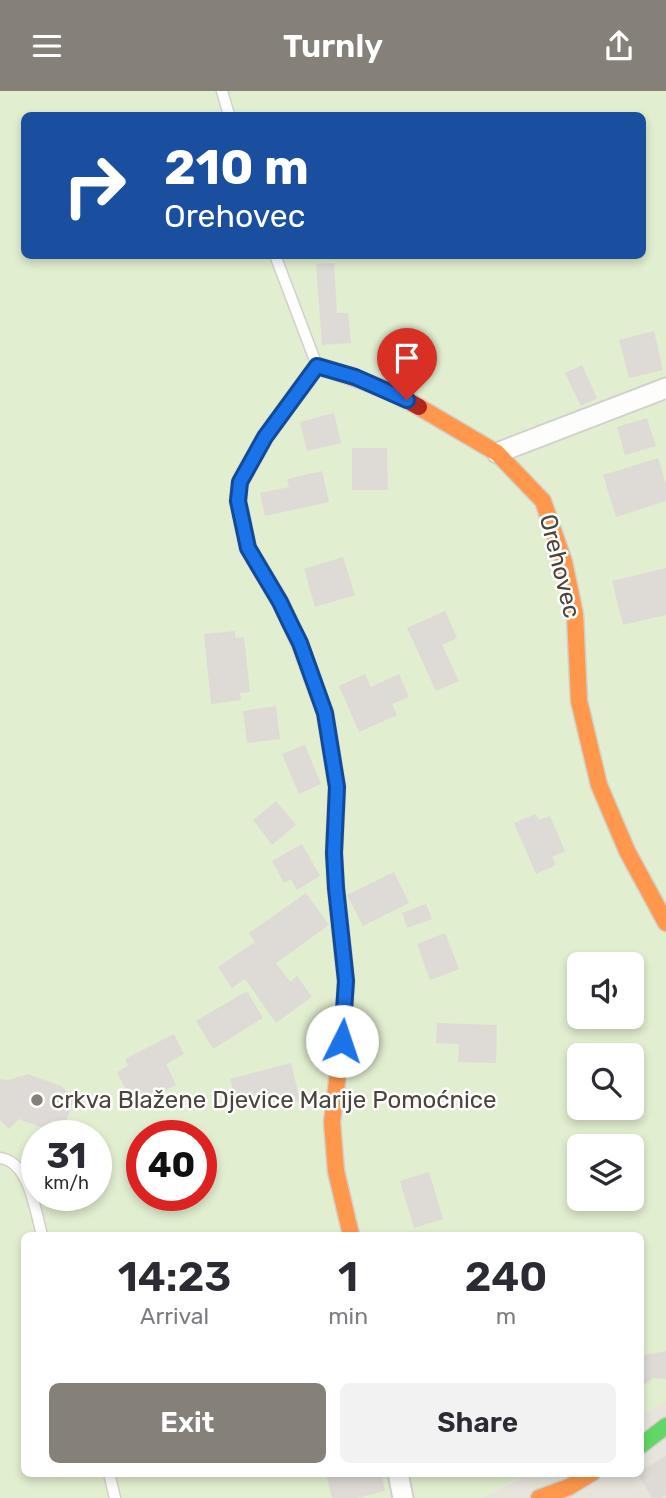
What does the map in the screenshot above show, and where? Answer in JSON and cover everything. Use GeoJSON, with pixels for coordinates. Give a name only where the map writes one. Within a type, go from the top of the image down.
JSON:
{"type":"FeatureCollection","features":[{"type":"Feature","properties":{"kind":"street","name":"Orehovec"},"geometry":{"type":"LineString","coordinates":[[317,366],[355,377],[407,400],[496,453],[543,501],[564,562],[575,615],[579,701],[599,785],[627,851],[666,923]]}},
{"type":"Feature","properties":{"kind":"street"},"geometry":{"type":"LineString","coordinates":[[317,366],[265,437],[240,482],[238,501],[248,548],[280,602],[300,643],[325,713],[337,787],[335,865],[346,981],[332,1122],[336,1171],[350,1232]]}},
{"type":"Feature","properties":{"kind":"street"},"geometry":{"type":"LineString","coordinates":[[496,453],[666,388]]}},
{"type":"Feature","properties":{"kind":"street"},"geometry":{"type":"LineString","coordinates":[[644,1443],[666,1426]]}},
{"type":"Feature","properties":{"kind":"street"},"geometry":{"type":"LineString","coordinates":[[399,1477],[403,1498]]}},
{"type":"Feature","properties":{"kind":"street"},"geometry":{"type":"LineString","coordinates":[[539,1498],[569,1487],[585,1477]]}},
{"type":"Feature","properties":{"kind":"lane"},"geometry":{"type":"LineString","coordinates":[[222,91],[228,112]]}},
{"type":"Feature","properties":{"kind":"lane"},"geometry":{"type":"LineString","coordinates":[[277,259],[317,366]]}},
{"type":"Feature","properties":{"kind":"lane"},"geometry":{"type":"LineString","coordinates":[[0,1158],[14,1163],[26,1179],[41,1232]]}},
{"type":"Feature","properties":{"kind":"lane"},"geometry":{"type":"LineString","coordinates":[[109,1477],[115,1498]]}},
{"type":"Feature","properties":{"kind":"shaded area"},"geometry":{"type":"Polygon","coordinates":[[[666,1335],[666,1498],[481,1498],[523,1477],[644,1477],[644,1345],[666,1335]]]}},
{"type":"Feature","properties":{"kind":"green space"},"geometry":{"type":"Polygon","coordinates":[[[0,91],[666,91],[666,1402],[644,1413],[644,1232],[21,1232],[21,1477],[522,1477],[481,1498],[0,1498],[0,91]]]}},
{"type":"Feature","properties":{"kind":"building"},"geometry":{"type":"Polygon","coordinates":[[[334,263],[337,313],[348,313],[351,343],[322,345],[316,264],[334,263]]]}},
{"type":"Feature","properties":{"kind":"building"},"geometry":{"type":"Polygon","coordinates":[[[654,331],[663,370],[629,378],[619,340],[654,331]]]}},
{"type":"Feature","properties":{"kind":"building"},"geometry":{"type":"Polygon","coordinates":[[[582,365],[597,398],[581,406],[565,373],[582,365]]]}},
{"type":"Feature","properties":{"kind":"building"},"geometry":{"type":"Polygon","coordinates":[[[334,413],[341,443],[307,451],[300,422],[334,413]]]}},
{"type":"Feature","properties":{"kind":"building"},"geometry":{"type":"Polygon","coordinates":[[[647,418],[656,446],[625,455],[617,427],[647,418]]]}},
{"type":"Feature","properties":{"kind":"building"},"geometry":{"type":"Polygon","coordinates":[[[352,448],[387,448],[388,490],[352,490],[352,448]]]}},
{"type":"Feature","properties":{"kind":"building"},"geometry":{"type":"Polygon","coordinates":[[[658,458],[666,484],[666,501],[616,517],[603,475],[658,458]]]}},
{"type":"Feature","properties":{"kind":"building"},"geometry":{"type":"Polygon","coordinates":[[[322,471],[329,502],[265,516],[260,493],[289,487],[287,479],[322,471]]]}},
{"type":"Feature","properties":{"kind":"building"},"geometry":{"type":"Polygon","coordinates":[[[343,557],[355,595],[315,607],[304,569],[343,557]]]}},
{"type":"Feature","properties":{"kind":"building"},"geometry":{"type":"Polygon","coordinates":[[[666,568],[666,615],[623,625],[612,581],[666,568]]]}},
{"type":"Feature","properties":{"kind":"building"},"geometry":{"type":"Polygon","coordinates":[[[445,611],[457,638],[442,645],[459,681],[436,691],[407,628],[445,611]]]}},
{"type":"Feature","properties":{"kind":"building"},"geometry":{"type":"Polygon","coordinates":[[[235,631],[235,638],[244,637],[250,692],[240,693],[241,700],[211,704],[204,634],[235,631]]]}},
{"type":"Feature","properties":{"kind":"building"},"geometry":{"type":"Polygon","coordinates":[[[365,674],[371,687],[399,674],[409,697],[392,704],[397,715],[359,732],[339,686],[365,674]]]}},
{"type":"Feature","properties":{"kind":"building"},"geometry":{"type":"Polygon","coordinates":[[[276,706],[280,739],[247,743],[243,711],[276,706]]]}},
{"type":"Feature","properties":{"kind":"building"},"geometry":{"type":"Polygon","coordinates":[[[305,745],[321,784],[299,794],[282,754],[305,745]]]}},
{"type":"Feature","properties":{"kind":"building"},"geometry":{"type":"Polygon","coordinates":[[[276,801],[296,825],[272,845],[253,820],[276,801]]]}},
{"type":"Feature","properties":{"kind":"building"},"geometry":{"type":"Polygon","coordinates":[[[536,814],[539,820],[550,816],[565,851],[552,857],[556,865],[536,874],[514,823],[536,814]]]}},
{"type":"Feature","properties":{"kind":"building"},"geometry":{"type":"Polygon","coordinates":[[[302,844],[320,876],[297,890],[291,879],[284,883],[272,861],[302,844]]]}},
{"type":"Feature","properties":{"kind":"building"},"geometry":{"type":"Polygon","coordinates":[[[394,872],[409,903],[363,926],[347,895],[394,872]]]}},
{"type":"Feature","properties":{"kind":"building"},"geometry":{"type":"Polygon","coordinates":[[[306,893],[329,925],[276,963],[290,982],[297,976],[312,997],[276,1023],[245,979],[232,988],[218,967],[255,942],[249,933],[306,893]]]}},
{"type":"Feature","properties":{"kind":"building"},"geometry":{"type":"Polygon","coordinates":[[[426,904],[432,919],[407,928],[402,913],[426,904]]]}},
{"type":"Feature","properties":{"kind":"building"},"geometry":{"type":"Polygon","coordinates":[[[445,933],[459,969],[430,980],[417,944],[445,933]]]}},
{"type":"Feature","properties":{"kind":"building"},"geometry":{"type":"Polygon","coordinates":[[[247,991],[263,1018],[213,1049],[196,1021],[247,991]]]}},
{"type":"Feature","properties":{"kind":"building"},"geometry":{"type":"Polygon","coordinates":[[[437,1023],[497,1025],[496,1063],[458,1062],[459,1044],[436,1043],[437,1023]]]}},
{"type":"Feature","properties":{"kind":"building"},"geometry":{"type":"Polygon","coordinates":[[[174,1034],[184,1054],[166,1064],[176,1085],[134,1106],[117,1072],[128,1066],[125,1059],[174,1034]]]}},
{"type":"Feature","properties":{"kind":"building"},"geometry":{"type":"Polygon","coordinates":[[[291,1063],[300,1100],[261,1111],[257,1097],[236,1102],[230,1079],[291,1063]]]}},
{"type":"Feature","properties":{"kind":"building","name":"crkva Blažene Djevice Marije Pomoćnice"},"geometry":{"type":"Polygon","coordinates":[[[28,1074],[61,1086],[75,1099],[66,1120],[19,1119],[9,1129],[0,1120],[0,1079],[8,1080],[28,1074]]]}},
{"type":"Feature","properties":{"kind":"building"},"geometry":{"type":"Polygon","coordinates":[[[429,1172],[443,1219],[414,1228],[400,1181],[429,1172]]]}},
{"type":"Feature","properties":{"kind":"building"},"geometry":{"type":"Polygon","coordinates":[[[666,1351],[666,1379],[654,1378],[644,1384],[644,1355],[666,1351]]]}},
{"type":"Feature","properties":{"kind":"building"},"geometry":{"type":"Polygon","coordinates":[[[666,1456],[666,1495],[652,1498],[639,1477],[644,1477],[644,1469],[666,1456]]]}},
{"type":"Feature","properties":{"kind":"building"},"geometry":{"type":"Polygon","coordinates":[[[327,1477],[382,1477],[385,1491],[357,1498],[332,1498],[327,1477]]]}},
{"type":"Feature","properties":{"kind":"traffic: fast"},"geometry":{"type":"LineString","coordinates":[[644,1443],[666,1426]]}},
{"type":"Feature","properties":{"kind":"traffic: slow"},"geometry":{"type":"LineString","coordinates":[[419,407],[497,453],[543,501],[564,562],[575,615],[579,701],[599,785],[627,851],[666,923]]}},
{"type":"Feature","properties":{"kind":"traffic: slow"},"geometry":{"type":"LineString","coordinates":[[313,680],[325,713],[337,787],[334,853],[346,981],[332,1122],[336,1171],[350,1232]]}},
{"type":"Feature","properties":{"kind":"traffic: slow"},"geometry":{"type":"LineString","coordinates":[[539,1498],[569,1487],[585,1477]]}},
{"type":"Feature","properties":{"kind":"traffic: jam"},"geometry":{"type":"LineString","coordinates":[[313,680],[280,602],[248,548],[238,501],[240,482],[265,437],[317,366],[369,383],[419,407]]}},
{"type":"Feature","properties":{"kind":"place","name":"crkva Blažene Djevice Marije Pomoćnice"},"geometry":{"type":"Point","coordinates":[37,1100]}},
{"type":"Feature","properties":{"kind":"route"},"geometry":{"type":"LineString","coordinates":[[342,1041],[346,981],[334,853],[337,787],[325,713],[300,643],[280,602],[248,548],[238,501],[240,482],[265,437],[317,366],[355,377],[407,400]]}}]}
